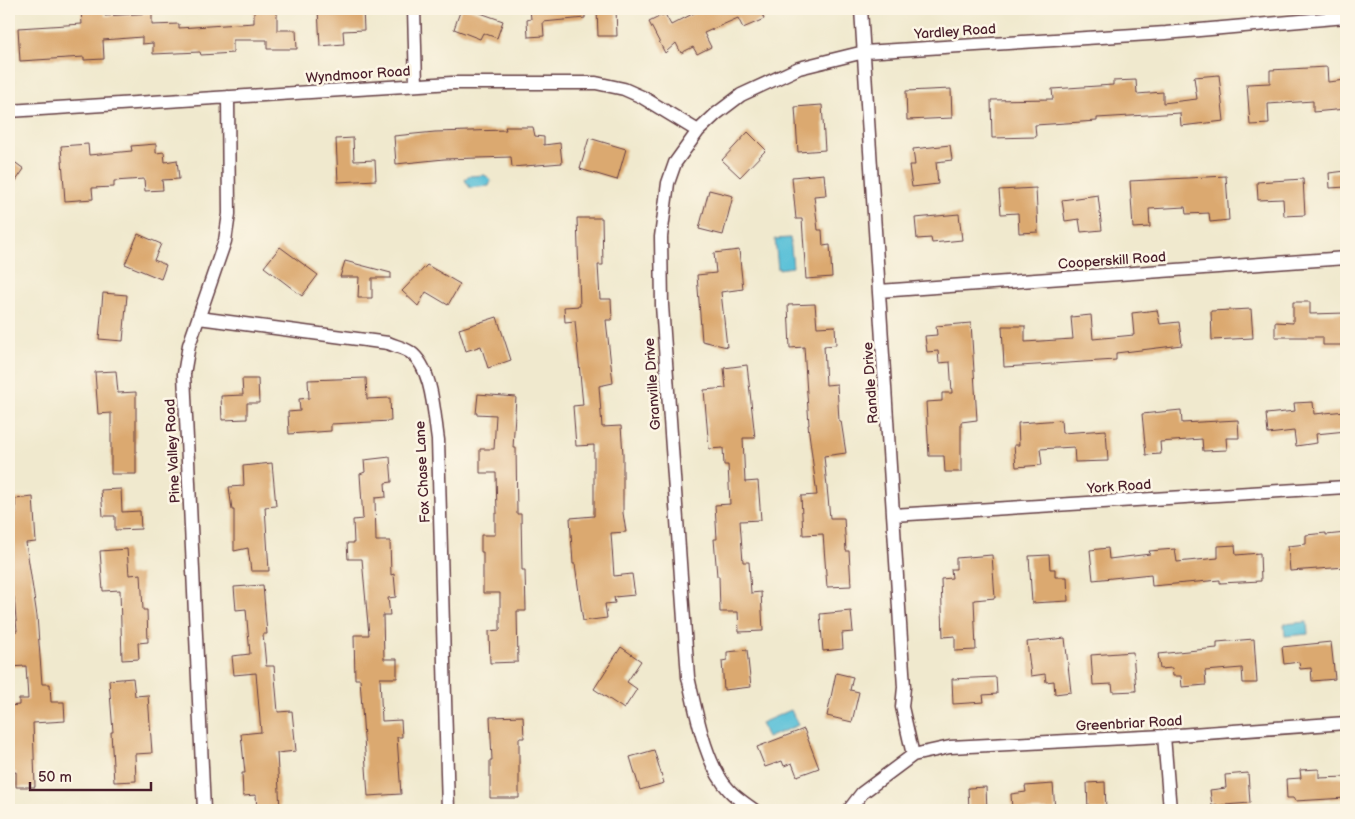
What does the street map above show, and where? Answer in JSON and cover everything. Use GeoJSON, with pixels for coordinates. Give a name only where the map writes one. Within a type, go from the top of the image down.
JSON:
{"type":"FeatureCollection","features":[{"type":"Feature","properties":{"kind":"street"},"geometry":{"type":"LineString","coordinates":[[414,9],[416,85]]}},
{"type":"Feature","properties":{"kind":"street","name":"Randle Drive"},"geometry":{"type":"LineString","coordinates":[[861,9],[904,687],[902,707],[913,755]]}},
{"type":"Feature","properties":{"kind":"street","name":"Yardley Road"},"geometry":{"type":"LineString","coordinates":[[864,52],[1166,33],[1346,18]]}},
{"type":"Feature","properties":{"kind":"street","name":"Granville Drive"},"geometry":{"type":"LineString","coordinates":[[754,810],[729,790],[712,762],[699,728],[688,677],[662,305],[661,237],[668,183],[675,164],[698,131],[741,95],[799,68],[864,52]]}},
{"type":"Feature","properties":{"kind":"street","name":"Wyndmoor Road"},"geometry":{"type":"LineString","coordinates":[[9,111],[452,83],[596,83],[624,89],[642,97],[698,131]]}},
{"type":"Feature","properties":{"kind":"street","name":"Pine Valley Road"},"geometry":{"type":"LineString","coordinates":[[204,810],[184,374],[189,346],[225,240],[230,214],[228,97]]}},
{"type":"Feature","properties":{"kind":"street","name":"Cooperskill Road"},"geometry":{"type":"LineString","coordinates":[[879,291],[1346,258]]}},
{"type":"Feature","properties":{"kind":"street","name":"Fox Chase Lane"},"geometry":{"type":"LineString","coordinates":[[199,318],[388,342],[410,352],[422,365],[429,383],[438,440],[448,810]]}},
{"type":"Feature","properties":{"kind":"street","name":"York Road"},"geometry":{"type":"LineString","coordinates":[[893,515],[1346,486]]}},
{"type":"Feature","properties":{"kind":"street","name":"Greenbriar Road"},"geometry":{"type":"LineString","coordinates":[[913,755],[950,747],[1164,736],[1346,723]]}},
{"type":"Feature","properties":{"kind":"street"},"geometry":{"type":"LineString","coordinates":[[1164,736],[1170,810]]}},
{"type":"Feature","properties":{"kind":"street"},"geometry":{"type":"LineString","coordinates":[[849,810],[862,793],[913,755]]}},
{"type":"Feature","properties":{"kind":"water"},"geometry":{"type":"Polygon","coordinates":[[[485,175],[491,181],[489,186],[470,188],[465,180],[468,176],[485,175]]]}},
{"type":"Feature","properties":{"kind":"water"},"geometry":{"type":"Polygon","coordinates":[[[790,238],[793,267],[778,269],[775,239],[790,238]]]}},
{"type":"Feature","properties":{"kind":"water"},"geometry":{"type":"Polygon","coordinates":[[[1307,622],[1308,634],[1285,636],[1284,624],[1307,622]]]}},
{"type":"Feature","properties":{"kind":"water"},"geometry":{"type":"Polygon","coordinates":[[[791,710],[798,725],[767,738],[761,723],[791,710]]]}},
{"type":"Feature","properties":{"kind":"building"},"geometry":{"type":"Polygon","coordinates":[[[81,9],[104,9],[105,16],[152,13],[152,25],[179,24],[179,28],[254,23],[254,9],[277,9],[277,30],[296,30],[297,49],[267,49],[267,40],[233,40],[233,53],[201,55],[200,52],[153,54],[153,43],[142,44],[142,37],[103,40],[104,59],[84,60],[84,57],[20,61],[18,28],[82,24],[81,9]]]}},
{"type":"Feature","properties":{"kind":"building"},"geometry":{"type":"Polygon","coordinates":[[[318,9],[363,9],[364,30],[343,31],[344,44],[320,46],[318,9]]]}},
{"type":"Feature","properties":{"kind":"building"},"geometry":{"type":"Polygon","coordinates":[[[461,9],[469,9],[503,21],[497,38],[483,33],[480,39],[454,29],[461,9]]]}},
{"type":"Feature","properties":{"kind":"building"},"geometry":{"type":"Polygon","coordinates":[[[530,9],[585,9],[585,18],[543,22],[544,36],[528,37],[527,20],[531,19],[530,9]]]}},
{"type":"Feature","properties":{"kind":"building"},"geometry":{"type":"Polygon","coordinates":[[[597,9],[616,9],[617,36],[598,36],[597,9]]]}},
{"type":"Feature","properties":{"kind":"building"},"geometry":{"type":"Polygon","coordinates":[[[702,9],[760,9],[764,19],[743,28],[738,18],[704,33],[711,47],[697,54],[693,47],[681,53],[676,43],[665,53],[649,22],[665,14],[671,25],[702,9]]]}},
{"type":"Feature","properties":{"kind":"building"},"geometry":{"type":"Polygon","coordinates":[[[1327,67],[1328,82],[1346,80],[1346,109],[1313,112],[1313,101],[1268,104],[1269,124],[1250,125],[1247,84],[1270,83],[1270,70],[1327,67]]]}},
{"type":"Feature","properties":{"kind":"building"},"geometry":{"type":"Polygon","coordinates":[[[1219,75],[1224,121],[1181,126],[1180,113],[1097,118],[1097,121],[1035,125],[1036,137],[992,138],[991,100],[1053,99],[1052,89],[1113,85],[1113,81],[1136,80],[1137,94],[1163,92],[1163,103],[1197,99],[1194,77],[1219,75]]]}},
{"type":"Feature","properties":{"kind":"building"},"geometry":{"type":"Polygon","coordinates":[[[951,89],[952,118],[907,120],[906,91],[951,89]]]}},
{"type":"Feature","properties":{"kind":"building"},"geometry":{"type":"Polygon","coordinates":[[[822,105],[825,150],[798,152],[795,107],[822,105]]]}},
{"type":"Feature","properties":{"kind":"building"},"geometry":{"type":"Polygon","coordinates":[[[505,127],[533,127],[535,136],[544,137],[544,145],[560,143],[562,163],[512,167],[511,157],[444,159],[396,164],[394,136],[435,132],[506,130],[505,127]]]}},
{"type":"Feature","properties":{"kind":"building"},"geometry":{"type":"Polygon","coordinates":[[[748,132],[766,150],[740,177],[722,160],[748,132]]]}},
{"type":"Feature","properties":{"kind":"building"},"geometry":{"type":"Polygon","coordinates":[[[353,138],[354,161],[375,160],[376,180],[338,182],[336,139],[353,138]]]}},
{"type":"Feature","properties":{"kind":"building"},"geometry":{"type":"Polygon","coordinates":[[[589,138],[626,149],[617,180],[580,169],[589,138]]]}},
{"type":"Feature","properties":{"kind":"building"},"geometry":{"type":"Polygon","coordinates":[[[88,144],[89,155],[132,151],[131,146],[156,144],[156,153],[164,152],[165,162],[177,160],[179,179],[162,180],[163,190],[145,191],[144,179],[114,181],[114,187],[92,188],[93,199],[65,201],[61,146],[88,144]]]}},
{"type":"Feature","properties":{"kind":"building"},"geometry":{"type":"Polygon","coordinates":[[[950,145],[952,160],[936,162],[938,184],[912,187],[909,165],[915,165],[913,149],[950,145]]]}},
{"type":"Feature","properties":{"kind":"building"},"geometry":{"type":"Polygon","coordinates":[[[9,158],[24,169],[9,191],[9,158]]]}},
{"type":"Feature","properties":{"kind":"building"},"geometry":{"type":"Polygon","coordinates":[[[1346,171],[1346,187],[1330,188],[1329,173],[1346,171]]]}},
{"type":"Feature","properties":{"kind":"building"},"geometry":{"type":"Polygon","coordinates":[[[824,174],[826,195],[814,196],[818,230],[822,230],[823,246],[830,245],[832,277],[806,279],[802,219],[796,219],[792,177],[824,174]]]}},
{"type":"Feature","properties":{"kind":"building"},"geometry":{"type":"Polygon","coordinates":[[[1226,176],[1229,220],[1210,222],[1209,213],[1186,214],[1185,207],[1149,209],[1150,227],[1133,228],[1130,181],[1226,176]]]}},
{"type":"Feature","properties":{"kind":"building"},"geometry":{"type":"Polygon","coordinates":[[[1303,179],[1305,215],[1284,216],[1283,199],[1258,200],[1257,182],[1303,179]]]}},
{"type":"Feature","properties":{"kind":"building"},"geometry":{"type":"Polygon","coordinates":[[[1036,188],[1038,232],[1019,233],[1018,213],[1001,214],[999,190],[1036,188]]]}},
{"type":"Feature","properties":{"kind":"building"},"geometry":{"type":"Polygon","coordinates":[[[709,190],[733,196],[723,235],[699,229],[709,190]]]}},
{"type":"Feature","properties":{"kind":"building"},"geometry":{"type":"Polygon","coordinates":[[[1098,195],[1102,230],[1081,232],[1079,219],[1065,221],[1062,200],[1098,195]]]}},
{"type":"Feature","properties":{"kind":"building"},"geometry":{"type":"Polygon","coordinates":[[[959,214],[962,240],[932,243],[931,238],[917,239],[915,218],[959,214]]]}},
{"type":"Feature","properties":{"kind":"building"},"geometry":{"type":"Polygon","coordinates":[[[577,218],[602,218],[603,265],[598,265],[600,299],[611,299],[612,320],[606,320],[613,383],[599,386],[602,427],[621,426],[623,513],[626,532],[611,533],[614,576],[632,574],[635,595],[614,597],[615,603],[605,604],[607,618],[583,621],[575,564],[573,564],[570,518],[594,516],[594,445],[576,446],[573,406],[583,405],[575,321],[565,322],[564,307],[580,306],[577,218]]]}},
{"type":"Feature","properties":{"kind":"building"},"geometry":{"type":"Polygon","coordinates":[[[138,234],[161,244],[154,260],[166,265],[161,279],[125,264],[138,234]]]}},
{"type":"Feature","properties":{"kind":"building"},"geometry":{"type":"Polygon","coordinates":[[[280,247],[318,275],[302,296],[264,267],[280,247]]]}},
{"type":"Feature","properties":{"kind":"building"},"geometry":{"type":"Polygon","coordinates":[[[739,250],[743,289],[721,292],[727,347],[702,341],[697,275],[716,273],[714,253],[739,250]]]}},
{"type":"Feature","properties":{"kind":"building"},"geometry":{"type":"Polygon","coordinates":[[[345,261],[391,273],[391,278],[372,278],[372,298],[358,298],[359,277],[340,277],[345,261]]]}},
{"type":"Feature","properties":{"kind":"building"},"geometry":{"type":"Polygon","coordinates":[[[427,265],[460,284],[448,305],[426,292],[418,306],[402,291],[427,265]]]}},
{"type":"Feature","properties":{"kind":"building"},"geometry":{"type":"Polygon","coordinates":[[[103,293],[127,295],[123,341],[99,339],[103,293]]]}},
{"type":"Feature","properties":{"kind":"building"},"geometry":{"type":"Polygon","coordinates":[[[1293,302],[1310,302],[1310,314],[1346,313],[1346,345],[1323,345],[1323,337],[1275,337],[1275,322],[1293,323],[1293,302]]]}},
{"type":"Feature","properties":{"kind":"building"},"geometry":{"type":"Polygon","coordinates":[[[815,304],[817,327],[835,326],[836,345],[824,346],[826,385],[837,384],[839,421],[841,421],[846,453],[824,456],[830,518],[844,518],[846,551],[849,551],[851,586],[827,587],[823,534],[803,535],[801,496],[817,495],[808,425],[804,347],[790,348],[788,305],[815,304]]]}},
{"type":"Feature","properties":{"kind":"building"},"geometry":{"type":"Polygon","coordinates":[[[1251,309],[1253,338],[1212,340],[1211,311],[1251,309]]]}},
{"type":"Feature","properties":{"kind":"building"},"geometry":{"type":"Polygon","coordinates":[[[1157,310],[1160,324],[1179,322],[1182,345],[1116,353],[1116,360],[1004,367],[1002,326],[1025,326],[1025,342],[1073,339],[1071,317],[1091,315],[1093,339],[1134,335],[1132,313],[1157,310]]]}},
{"type":"Feature","properties":{"kind":"building"},"geometry":{"type":"Polygon","coordinates":[[[497,317],[511,360],[488,368],[481,346],[466,351],[459,329],[497,317]]]}},
{"type":"Feature","properties":{"kind":"building"},"geometry":{"type":"Polygon","coordinates":[[[971,323],[977,420],[961,422],[961,472],[945,472],[944,456],[929,456],[926,402],[942,401],[942,393],[952,393],[950,362],[939,363],[938,351],[927,352],[925,336],[937,335],[936,326],[971,323]]]}},
{"type":"Feature","properties":{"kind":"building"},"geometry":{"type":"Polygon","coordinates":[[[747,365],[755,438],[743,438],[745,482],[758,481],[761,520],[740,521],[743,562],[749,562],[751,593],[761,592],[763,631],[739,632],[738,612],[720,612],[719,576],[717,576],[714,539],[717,539],[715,505],[730,504],[728,465],[724,465],[723,448],[709,449],[704,390],[726,388],[724,368],[747,365]]]}},
{"type":"Feature","properties":{"kind":"building"},"geometry":{"type":"Polygon","coordinates":[[[116,371],[118,393],[136,392],[136,474],[111,474],[111,413],[98,414],[95,372],[116,371]]]}},
{"type":"Feature","properties":{"kind":"building"},"geometry":{"type":"Polygon","coordinates":[[[366,378],[367,399],[390,398],[391,421],[331,424],[331,431],[289,434],[288,412],[300,411],[299,399],[309,398],[308,380],[366,378]]]}},
{"type":"Feature","properties":{"kind":"building"},"geometry":{"type":"Polygon","coordinates":[[[242,379],[258,379],[259,403],[247,403],[247,419],[222,420],[221,396],[243,395],[242,379]]]}},
{"type":"Feature","properties":{"kind":"building"},"geometry":{"type":"Polygon","coordinates":[[[478,394],[516,397],[513,448],[516,448],[517,514],[521,514],[522,570],[525,570],[526,611],[517,611],[518,662],[490,663],[489,631],[500,630],[500,593],[483,593],[481,535],[495,535],[495,514],[497,514],[496,473],[480,473],[480,449],[494,449],[496,415],[476,414],[478,394]]]}},
{"type":"Feature","properties":{"kind":"building"},"geometry":{"type":"Polygon","coordinates":[[[1313,402],[1314,414],[1346,411],[1346,431],[1316,434],[1317,443],[1296,446],[1294,431],[1268,434],[1266,414],[1295,411],[1294,403],[1313,402]]]}},
{"type":"Feature","properties":{"kind":"building"},"geometry":{"type":"Polygon","coordinates":[[[1181,410],[1182,423],[1238,420],[1239,438],[1226,438],[1227,450],[1203,451],[1202,439],[1160,442],[1161,454],[1146,455],[1142,414],[1181,410]]]}},
{"type":"Feature","properties":{"kind":"building"},"geometry":{"type":"Polygon","coordinates":[[[1061,420],[1062,433],[1106,430],[1108,461],[1075,462],[1074,447],[1040,449],[1042,465],[1016,467],[1014,445],[1019,445],[1018,423],[1061,420]]]}},
{"type":"Feature","properties":{"kind":"building"},"geometry":{"type":"Polygon","coordinates":[[[390,457],[392,482],[385,483],[386,497],[375,498],[376,541],[390,541],[391,575],[394,574],[396,597],[388,598],[390,615],[383,615],[384,659],[397,659],[397,678],[380,678],[382,721],[401,720],[402,737],[397,737],[401,794],[368,796],[360,679],[355,679],[354,635],[369,635],[362,559],[348,559],[347,543],[354,543],[353,520],[363,519],[360,474],[365,472],[364,460],[390,457]]]}},
{"type":"Feature","properties":{"kind":"building"},"geometry":{"type":"Polygon","coordinates":[[[272,463],[276,506],[265,507],[269,571],[251,571],[248,548],[234,551],[234,510],[232,510],[229,487],[244,486],[243,466],[272,463]]]}},
{"type":"Feature","properties":{"kind":"building"},"geometry":{"type":"Polygon","coordinates":[[[121,489],[122,512],[140,511],[141,529],[115,530],[115,516],[103,516],[101,490],[121,489]]]}},
{"type":"Feature","properties":{"kind":"building"},"geometry":{"type":"Polygon","coordinates":[[[33,497],[36,542],[26,543],[37,616],[42,684],[50,684],[51,702],[64,702],[65,721],[33,723],[35,787],[16,787],[16,772],[9,773],[9,706],[19,705],[19,699],[28,699],[26,666],[9,667],[10,632],[17,631],[14,597],[9,597],[9,513],[16,512],[15,499],[33,497]]]}},
{"type":"Feature","properties":{"kind":"building"},"geometry":{"type":"Polygon","coordinates":[[[1326,533],[1326,535],[1346,533],[1346,567],[1290,571],[1288,546],[1306,544],[1306,535],[1326,533]]]}},
{"type":"Feature","properties":{"kind":"building"},"geometry":{"type":"Polygon","coordinates":[[[1235,545],[1236,555],[1260,553],[1261,581],[1220,583],[1220,580],[1152,586],[1151,574],[1093,580],[1090,550],[1108,548],[1109,559],[1150,554],[1149,551],[1175,549],[1177,562],[1218,558],[1218,546],[1235,545]]]}},
{"type":"Feature","properties":{"kind":"building"},"geometry":{"type":"Polygon","coordinates":[[[127,549],[129,575],[141,574],[143,610],[147,610],[148,642],[138,643],[139,659],[122,660],[120,590],[103,591],[100,551],[127,549]]]}},
{"type":"Feature","properties":{"kind":"building"},"geometry":{"type":"Polygon","coordinates":[[[992,555],[995,598],[974,600],[976,650],[955,651],[955,636],[943,637],[941,579],[952,578],[951,569],[956,569],[956,558],[992,555]]]}},
{"type":"Feature","properties":{"kind":"building"},"geometry":{"type":"Polygon","coordinates":[[[1049,555],[1050,569],[1055,569],[1055,577],[1067,577],[1068,601],[1032,603],[1029,556],[1049,555]]]}},
{"type":"Feature","properties":{"kind":"building"},"geometry":{"type":"Polygon","coordinates":[[[263,585],[267,634],[263,634],[266,666],[274,666],[278,712],[292,711],[296,751],[277,753],[280,810],[257,810],[256,795],[243,796],[242,773],[245,773],[241,734],[261,732],[256,673],[234,675],[232,656],[250,654],[246,609],[236,610],[234,587],[263,585]]]}},
{"type":"Feature","properties":{"kind":"building"},"geometry":{"type":"Polygon","coordinates":[[[851,611],[853,632],[842,633],[843,649],[823,651],[820,614],[851,611]]]}},
{"type":"Feature","properties":{"kind":"building"},"geometry":{"type":"Polygon","coordinates":[[[1065,638],[1071,692],[1055,694],[1054,681],[1046,682],[1045,674],[1031,676],[1027,642],[1065,638]]]}},
{"type":"Feature","properties":{"kind":"building"},"geometry":{"type":"Polygon","coordinates":[[[1254,639],[1257,683],[1243,683],[1242,668],[1205,671],[1206,685],[1182,687],[1181,676],[1173,676],[1172,668],[1160,669],[1158,654],[1217,648],[1217,642],[1254,639]]]}},
{"type":"Feature","properties":{"kind":"building"},"geometry":{"type":"Polygon","coordinates":[[[1331,642],[1335,679],[1312,681],[1311,668],[1300,669],[1299,662],[1284,664],[1282,647],[1331,642]]]}},
{"type":"Feature","properties":{"kind":"building"},"geometry":{"type":"Polygon","coordinates":[[[621,647],[641,661],[627,682],[637,689],[624,709],[594,689],[621,647]]]}},
{"type":"Feature","properties":{"kind":"building"},"geometry":{"type":"Polygon","coordinates":[[[747,650],[751,687],[724,690],[722,661],[727,660],[727,652],[747,650]]]}},
{"type":"Feature","properties":{"kind":"building"},"geometry":{"type":"Polygon","coordinates":[[[1133,652],[1136,691],[1113,692],[1112,684],[1093,685],[1091,655],[1133,652]]]}},
{"type":"Feature","properties":{"kind":"building"},"geometry":{"type":"Polygon","coordinates":[[[836,673],[853,677],[850,690],[859,692],[852,722],[827,716],[836,673]]]}},
{"type":"Feature","properties":{"kind":"building"},"geometry":{"type":"Polygon","coordinates":[[[996,677],[997,694],[983,695],[984,702],[953,704],[952,679],[996,677]]]}},
{"type":"Feature","properties":{"kind":"building"},"geometry":{"type":"Polygon","coordinates":[[[133,678],[135,696],[148,695],[152,753],[135,754],[136,781],[114,782],[109,680],[133,678]]]}},
{"type":"Feature","properties":{"kind":"building"},"geometry":{"type":"Polygon","coordinates":[[[523,716],[524,738],[519,738],[519,798],[490,798],[490,760],[492,760],[490,717],[523,716]]]}},
{"type":"Feature","properties":{"kind":"building"},"geometry":{"type":"Polygon","coordinates":[[[804,729],[819,768],[797,776],[792,763],[784,766],[782,761],[765,767],[757,747],[804,729]]]}},
{"type":"Feature","properties":{"kind":"building"},"geometry":{"type":"Polygon","coordinates":[[[654,750],[664,783],[640,790],[630,757],[654,750]]]}},
{"type":"Feature","properties":{"kind":"building"},"geometry":{"type":"Polygon","coordinates":[[[1319,769],[1319,778],[1346,777],[1346,798],[1295,801],[1293,798],[1287,798],[1286,779],[1301,778],[1300,770],[1319,769]]]}},
{"type":"Feature","properties":{"kind":"building"},"geometry":{"type":"Polygon","coordinates":[[[1248,773],[1250,803],[1212,806],[1210,790],[1226,788],[1225,775],[1248,773]]]}},
{"type":"Feature","properties":{"kind":"building"},"geometry":{"type":"Polygon","coordinates":[[[1105,782],[1106,810],[1088,810],[1087,783],[1105,782]]]}},
{"type":"Feature","properties":{"kind":"building"},"geometry":{"type":"Polygon","coordinates":[[[1053,784],[1055,810],[1012,810],[1011,794],[1026,792],[1025,786],[1053,784]]]}},
{"type":"Feature","properties":{"kind":"building"},"geometry":{"type":"Polygon","coordinates":[[[986,787],[987,810],[969,810],[968,788],[986,787]]]}}]}
